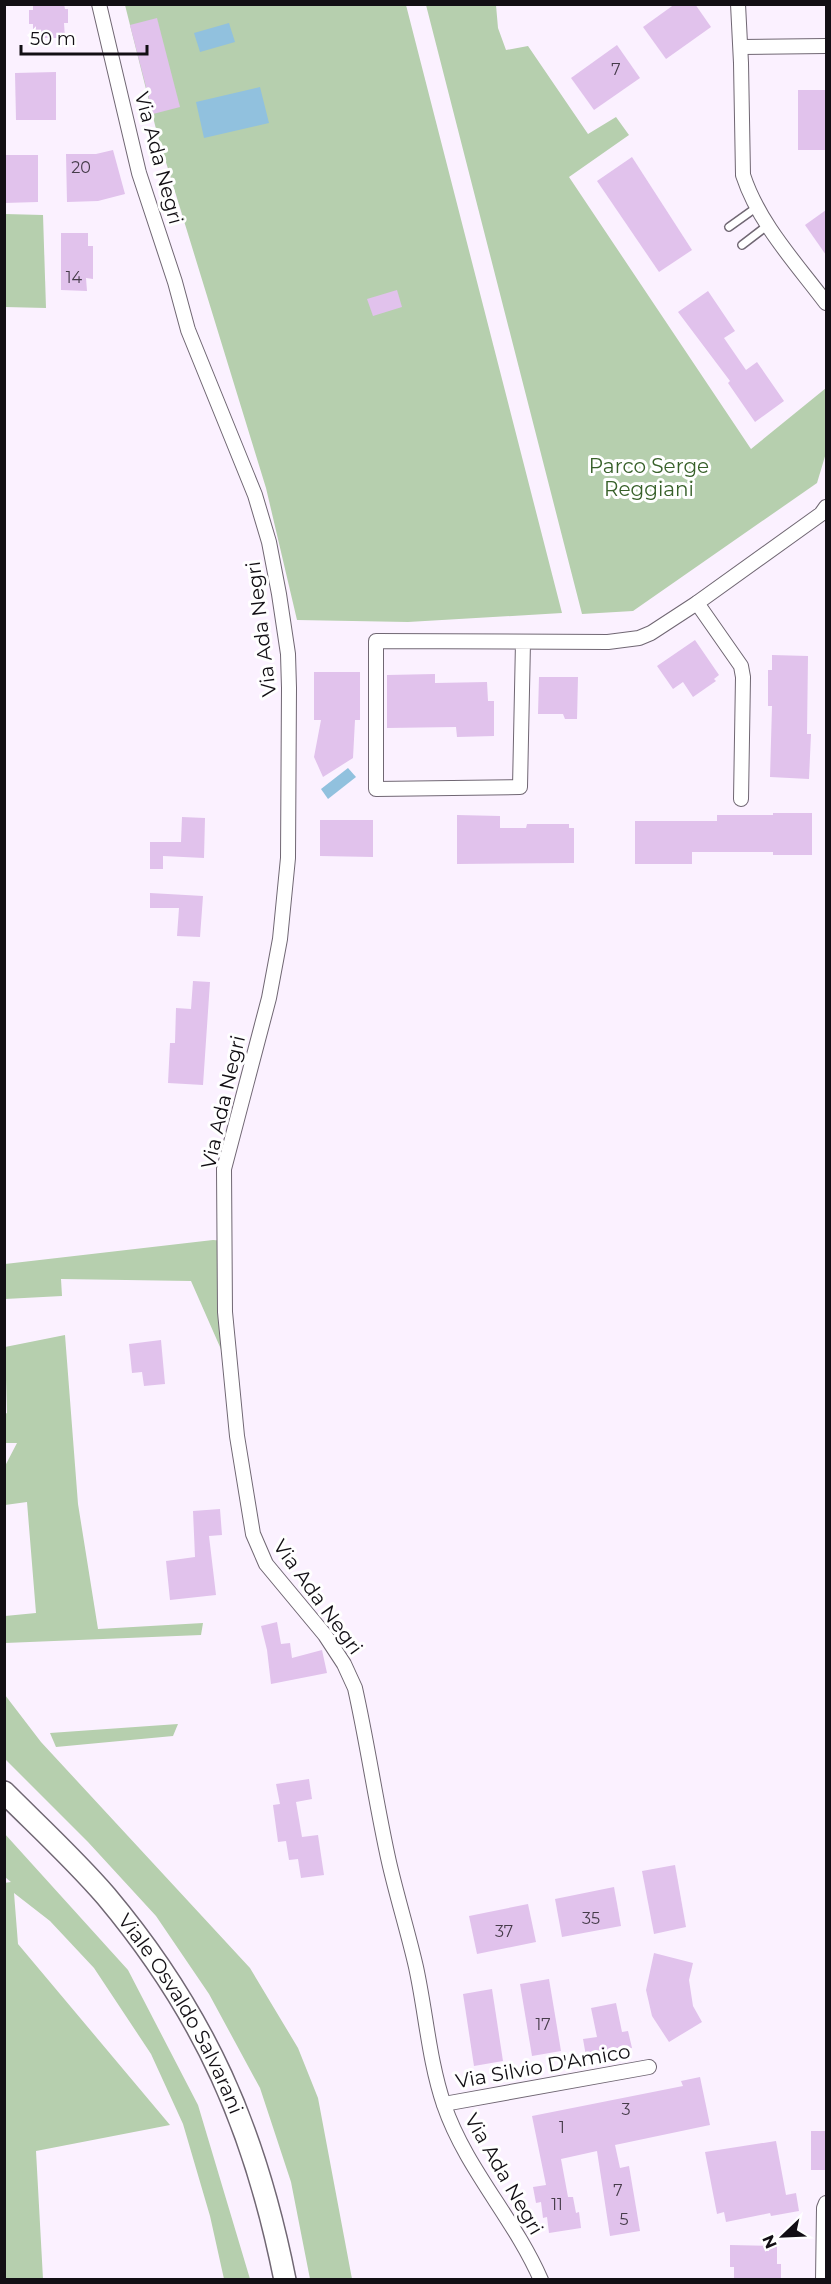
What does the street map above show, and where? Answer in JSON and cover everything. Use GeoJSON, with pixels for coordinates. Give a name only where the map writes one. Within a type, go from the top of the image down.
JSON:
{"type":"FeatureCollection","features":[{"type":"Feature","properties":{"kind":"main road","name":"Viale Osvaldo Salvarani"},"geometry":{"type":"LineString","coordinates":[[4,1792],[104,1894],[151,1953],[193,2020],[212,2054],[243,2123],[260,2177],[285,2280]]}},
{"type":"Feature","properties":{"kind":"street","name":"Via Ada Negri"},"geometry":{"type":"LineString","coordinates":[[99,4],[140,173],[188,330],[255,495],[269,542],[288,654],[288,858],[280,939],[269,998],[224,1169],[225,1312],[237,1436],[251,1523],[259,1551],[266,1564],[325,1635],[344,1664],[355,1688],[389,1862],[416,1968],[436,2076],[444,2104],[453,2129],[466,2153],[520,2238],[541,2280]]}},
{"type":"Feature","properties":{"kind":"street"},"geometry":{"type":"LineString","coordinates":[[738,4],[743,175],[768,225],[826,303]]}},
{"type":"Feature","properties":{"kind":"street"},"geometry":{"type":"LineString","coordinates":[[741,47],[826,46]]}},
{"type":"Feature","properties":{"kind":"street"},"geometry":{"type":"LineString","coordinates":[[522,642],[520,787],[376,789],[376,641],[608,642],[639,638],[697,603],[821,514],[826,507]]}},
{"type":"Feature","properties":{"kind":"street"},"geometry":{"type":"LineString","coordinates":[[697,603],[741,666],[743,677],[741,799]]}},
{"type":"Feature","properties":{"kind":"street","name":"Via Silvio D'Amico"},"geometry":{"type":"LineString","coordinates":[[444,2104],[649,2067]]}},
{"type":"Feature","properties":{"kind":"street"},"geometry":{"type":"LineString","coordinates":[[823,2280],[826,2202]]}},
{"type":"Feature","properties":{"kind":"lane"},"geometry":{"type":"LineString","coordinates":[[729,227],[757,207]]}},
{"type":"Feature","properties":{"kind":"lane"},"geometry":{"type":"LineString","coordinates":[[742,245],[768,225]]}},
{"type":"Feature","properties":{"kind":"green space"},"geometry":{"type":"Polygon","coordinates":[[[125,5],[406,5],[562,613],[408,622],[297,620],[266,488],[157,133],[125,5]]]}},
{"type":"Feature","properties":{"kind":"green space","name":"Parco Serge Reggiani"},"geometry":{"type":"Polygon","coordinates":[[[426,5],[496,5],[498,28],[506,50],[528,46],[588,134],[616,117],[629,135],[569,177],[751,449],[826,388],[826,453],[817,483],[633,611],[582,614],[426,5]]]}},
{"type":"Feature","properties":{"kind":"green space"},"geometry":{"type":"Polygon","coordinates":[[[5,214],[43,215],[46,308],[5,307],[5,214]]]}},
{"type":"Feature","properties":{"kind":"green space"},"geometry":{"type":"Polygon","coordinates":[[[213,1240],[225,1241],[231,1372],[191,1281],[61,1279],[62,1296],[5,1299],[5,1264],[213,1240]]]}},
{"type":"Feature","properties":{"kind":"green space"},"geometry":{"type":"Polygon","coordinates":[[[65,1335],[78,1504],[98,1629],[203,1623],[201,1635],[5,1643],[5,1616],[36,1613],[27,1502],[5,1505],[5,1466],[17,1443],[5,1443],[5,1414],[7,1413],[5,1347],[65,1335]]]}},
{"type":"Feature","properties":{"kind":"green space"},"geometry":{"type":"Polygon","coordinates":[[[5,1695],[41,1742],[250,1968],[298,2048],[318,2098],[352,2279],[310,2279],[291,2182],[260,2088],[209,1994],[156,1916],[88,1842],[5,1759],[5,1695]]]}},
{"type":"Feature","properties":{"kind":"green space"},"geometry":{"type":"Polygon","coordinates":[[[178,1724],[173,1736],[56,1747],[50,1733],[178,1724]]]}},
{"type":"Feature","properties":{"kind":"green space"},"geometry":{"type":"Polygon","coordinates":[[[4,1833],[128,1970],[198,2105],[250,2279],[224,2279],[210,2216],[183,2124],[151,2054],[94,1968],[50,1921],[14,1893],[18,1944],[170,2125],[36,2151],[43,2279],[5,2279],[4,1883],[11,1882],[5,1877],[4,1833]]]}},
{"type":"Feature","properties":{"kind":"water"},"geometry":{"type":"Polygon","coordinates":[[[229,23],[235,42],[200,52],[194,33],[229,23]]]}},
{"type":"Feature","properties":{"kind":"water"},"geometry":{"type":"Polygon","coordinates":[[[260,87],[269,123],[204,138],[196,102],[260,87]]]}},
{"type":"Feature","properties":{"kind":"water"},"geometry":{"type":"Polygon","coordinates":[[[348,768],[356,777],[328,799],[321,789],[348,768]]]}},
{"type":"Feature","properties":{"kind":"building"},"geometry":{"type":"Polygon","coordinates":[[[33,4],[64,4],[65,9],[68,9],[68,23],[64,23],[65,38],[33,38],[33,24],[29,24],[29,10],[33,10],[33,4]]]}},
{"type":"Feature","properties":{"kind":"building"},"geometry":{"type":"Polygon","coordinates":[[[675,4],[695,4],[711,27],[666,59],[643,27],[675,4]]]}},
{"type":"Feature","properties":{"kind":"building"},"geometry":{"type":"Polygon","coordinates":[[[157,18],[180,107],[153,114],[130,25],[157,18]]]}},
{"type":"Feature","properties":{"kind":"building"},"geometry":{"type":"Polygon","coordinates":[[[617,45],[640,78],[594,110],[571,78],[617,45]]]}},
{"type":"Feature","properties":{"kind":"building"},"geometry":{"type":"Polygon","coordinates":[[[56,72],[56,120],[16,120],[15,73],[56,72]]]}},
{"type":"Feature","properties":{"kind":"building"},"geometry":{"type":"Polygon","coordinates":[[[798,90],[826,90],[826,150],[798,150],[798,90]]]}},
{"type":"Feature","properties":{"kind":"building"},"geometry":{"type":"Polygon","coordinates":[[[113,150],[125,194],[98,201],[67,202],[66,154],[96,154],[113,150]]]}},
{"type":"Feature","properties":{"kind":"building"},"geometry":{"type":"Polygon","coordinates":[[[4,155],[38,155],[38,202],[4,203],[4,155]]]}},
{"type":"Feature","properties":{"kind":"building"},"geometry":{"type":"Polygon","coordinates":[[[632,157],[692,250],[659,272],[597,181],[632,157]]]}},
{"type":"Feature","properties":{"kind":"building"},"geometry":{"type":"Polygon","coordinates":[[[826,210],[826,255],[805,225],[826,210]]]}},
{"type":"Feature","properties":{"kind":"building"},"geometry":{"type":"Polygon","coordinates":[[[61,233],[88,233],[88,246],[93,246],[93,279],[86,278],[87,291],[61,290],[61,233]]]}},
{"type":"Feature","properties":{"kind":"building"},"geometry":{"type":"Polygon","coordinates":[[[397,290],[402,307],[373,316],[367,299],[397,290]]]}},
{"type":"Feature","properties":{"kind":"building"},"geometry":{"type":"Polygon","coordinates":[[[708,291],[735,331],[724,338],[746,370],[757,362],[784,401],[755,422],[728,383],[730,381],[678,312],[708,291]]]}},
{"type":"Feature","properties":{"kind":"building"},"geometry":{"type":"Polygon","coordinates":[[[695,640],[719,675],[714,679],[716,681],[693,697],[683,682],[673,689],[657,666],[695,640]]]}},
{"type":"Feature","properties":{"kind":"building"},"geometry":{"type":"Polygon","coordinates":[[[772,655],[808,656],[807,734],[811,734],[809,779],[770,777],[772,706],[768,706],[768,670],[772,670],[772,655]]]}},
{"type":"Feature","properties":{"kind":"building"},"geometry":{"type":"Polygon","coordinates":[[[314,672],[360,672],[360,720],[355,720],[353,758],[323,777],[314,757],[321,720],[314,720],[314,672]]]}},
{"type":"Feature","properties":{"kind":"building"},"geometry":{"type":"Polygon","coordinates":[[[435,674],[435,683],[487,682],[488,701],[494,701],[494,736],[457,737],[456,727],[387,728],[387,675],[435,674]]]}},
{"type":"Feature","properties":{"kind":"building"},"geometry":{"type":"Polygon","coordinates":[[[539,677],[578,677],[577,719],[565,719],[563,714],[538,714],[539,677]]]}},
{"type":"Feature","properties":{"kind":"building"},"geometry":{"type":"Polygon","coordinates":[[[773,813],[812,813],[812,855],[773,855],[773,852],[692,852],[692,864],[635,864],[635,821],[717,821],[717,815],[773,815],[773,813]]]}},
{"type":"Feature","properties":{"kind":"building"},"geometry":{"type":"Polygon","coordinates":[[[457,815],[500,816],[500,828],[526,828],[527,824],[569,824],[569,828],[574,828],[574,863],[457,864],[457,815]]]}},
{"type":"Feature","properties":{"kind":"building"},"geometry":{"type":"Polygon","coordinates":[[[182,817],[205,818],[204,858],[163,856],[163,869],[150,869],[150,842],[181,842],[182,817]]]}},
{"type":"Feature","properties":{"kind":"building"},"geometry":{"type":"Polygon","coordinates":[[[320,820],[373,820],[373,857],[320,856],[320,820]]]}},
{"type":"Feature","properties":{"kind":"building"},"geometry":{"type":"Polygon","coordinates":[[[150,893],[203,896],[200,937],[177,936],[179,908],[150,908],[150,893]]]}},
{"type":"Feature","properties":{"kind":"building"},"geometry":{"type":"Polygon","coordinates":[[[193,981],[210,982],[203,1085],[168,1083],[170,1043],[175,1043],[176,1008],[191,1009],[193,981]]]}},
{"type":"Feature","properties":{"kind":"building"},"geometry":{"type":"Polygon","coordinates":[[[161,1340],[165,1384],[144,1386],[142,1372],[132,1373],[129,1344],[161,1340]]]}},
{"type":"Feature","properties":{"kind":"building"},"geometry":{"type":"Polygon","coordinates":[[[220,1509],[222,1535],[209,1536],[216,1595],[170,1600],[166,1561],[195,1557],[193,1511],[220,1509]]]}},
{"type":"Feature","properties":{"kind":"building"},"geometry":{"type":"Polygon","coordinates":[[[277,1622],[281,1644],[290,1643],[292,1658],[322,1650],[327,1673],[271,1684],[267,1650],[261,1626],[277,1622]]]}},
{"type":"Feature","properties":{"kind":"building"},"geometry":{"type":"Polygon","coordinates":[[[309,1779],[312,1799],[296,1802],[302,1837],[318,1835],[324,1875],[301,1878],[298,1859],[289,1860],[286,1841],[278,1842],[273,1805],[280,1804],[276,1784],[309,1779]]]}},
{"type":"Feature","properties":{"kind":"building"},"geometry":{"type":"Polygon","coordinates":[[[675,1865],[686,1927],[654,1934],[642,1871],[675,1865]]]}},
{"type":"Feature","properties":{"kind":"building"},"geometry":{"type":"Polygon","coordinates":[[[614,1887],[621,1926],[562,1937],[555,1899],[614,1887]]]}},
{"type":"Feature","properties":{"kind":"building"},"geometry":{"type":"Polygon","coordinates":[[[528,1904],[536,1942],[477,1954],[469,1916],[528,1904]]]}},
{"type":"Feature","properties":{"kind":"building"},"geometry":{"type":"Polygon","coordinates":[[[654,1953],[693,1963],[689,1980],[693,2006],[702,2022],[669,2042],[652,2016],[646,1990],[654,1953]]]}},
{"type":"Feature","properties":{"kind":"building"},"geometry":{"type":"Polygon","coordinates":[[[549,1979],[561,2051],[532,2056],[520,1984],[549,1979]]]}},
{"type":"Feature","properties":{"kind":"building"},"geometry":{"type":"Polygon","coordinates":[[[492,1989],[503,2061],[474,2066],[463,1994],[492,1989]]]}},
{"type":"Feature","properties":{"kind":"building"},"geometry":{"type":"Polygon","coordinates":[[[616,2003],[622,2032],[628,2031],[632,2048],[586,2056],[583,2039],[597,2037],[591,2008],[616,2003]]]}},
{"type":"Feature","properties":{"kind":"building"},"geometry":{"type":"Polygon","coordinates":[[[700,2077],[710,2125],[615,2145],[620,2168],[629,2166],[640,2231],[610,2236],[597,2151],[561,2159],[568,2197],[573,2197],[576,2213],[579,2212],[581,2228],[549,2233],[547,2217],[543,2218],[541,2202],[536,2203],[533,2187],[546,2185],[532,2116],[683,2086],[681,2081],[700,2077]]]}},
{"type":"Feature","properties":{"kind":"building"},"geometry":{"type":"Polygon","coordinates":[[[811,2131],[826,2131],[826,2170],[811,2170],[811,2131]]]}},
{"type":"Feature","properties":{"kind":"building"},"geometry":{"type":"Polygon","coordinates":[[[776,2141],[786,2195],[796,2193],[799,2211],[771,2216],[770,2213],[726,2222],[724,2212],[717,2214],[705,2152],[776,2141]]]}},
{"type":"Feature","properties":{"kind":"building"},"geometry":{"type":"Polygon","coordinates":[[[730,2245],[777,2246],[777,2264],[781,2264],[781,2280],[734,2280],[734,2267],[730,2267],[730,2245]]]}}]}
